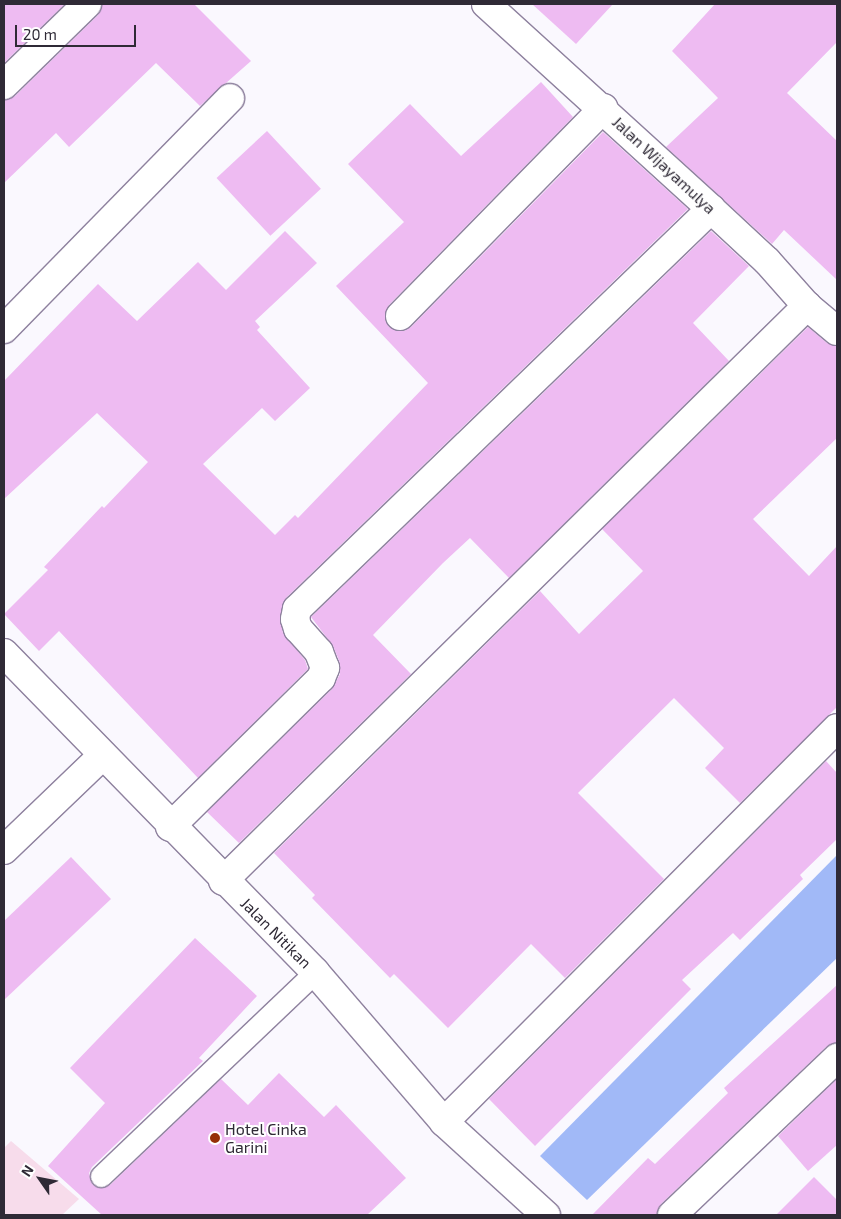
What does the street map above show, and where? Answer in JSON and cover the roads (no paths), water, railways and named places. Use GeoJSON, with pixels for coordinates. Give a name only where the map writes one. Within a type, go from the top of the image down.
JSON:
{"type":"FeatureCollection","features":[{"type":"Feature","properties":{"kind":"street"},"geometry":{"type":"LineString","coordinates":[[4,85],[88,4]]}},
{"type":"Feature","properties":{"kind":"street","name":"Jalan Wijayamulya"},"geometry":{"type":"LineString","coordinates":[[486,4],[604,108],[767,261],[807,306],[837,330]]}},
{"type":"Feature","properties":{"kind":"street"},"geometry":{"type":"LineString","coordinates":[[4,328],[230,98]]}},
{"type":"Feature","properties":{"kind":"street"},"geometry":{"type":"LineString","coordinates":[[400,316],[604,108]]}},
{"type":"Feature","properties":{"kind":"street"},"geometry":{"type":"LineString","coordinates":[[170,826],[321,678],[325,668],[319,652],[298,629],[295,619],[297,609],[711,208]]}},
{"type":"Feature","properties":{"kind":"street"},"geometry":{"type":"LineString","coordinates":[[223,881],[807,306]]}},
{"type":"Feature","properties":{"kind":"street","name":"Jalan Nitikan"},"geometry":{"type":"LineString","coordinates":[[4,653],[223,881],[314,972],[444,1122],[546,1215]]}},
{"type":"Feature","properties":{"kind":"street"},"geometry":{"type":"LineString","coordinates":[[444,1122],[837,728]]}},
{"type":"Feature","properties":{"kind":"street"},"geometry":{"type":"LineString","coordinates":[[4,850],[103,755]]}},
{"type":"Feature","properties":{"kind":"street"},"geometry":{"type":"LineString","coordinates":[[672,1215],[837,1058]]}},
{"type":"Feature","properties":{"kind":"lane"},"geometry":{"type":"LineString","coordinates":[[101,1176],[314,972]]}},
{"type":"Feature","properties":{"kind":"water"},"geometry":{"type":"Polygon","coordinates":[[[837,855],[837,958],[587,1200],[540,1156],[837,855]]]}},
{"type":"Feature","properties":{"kind":"place","name":"Hotel Cinka Garini"},"geometry":{"type":"Point","coordinates":[215,1138]}}]}
